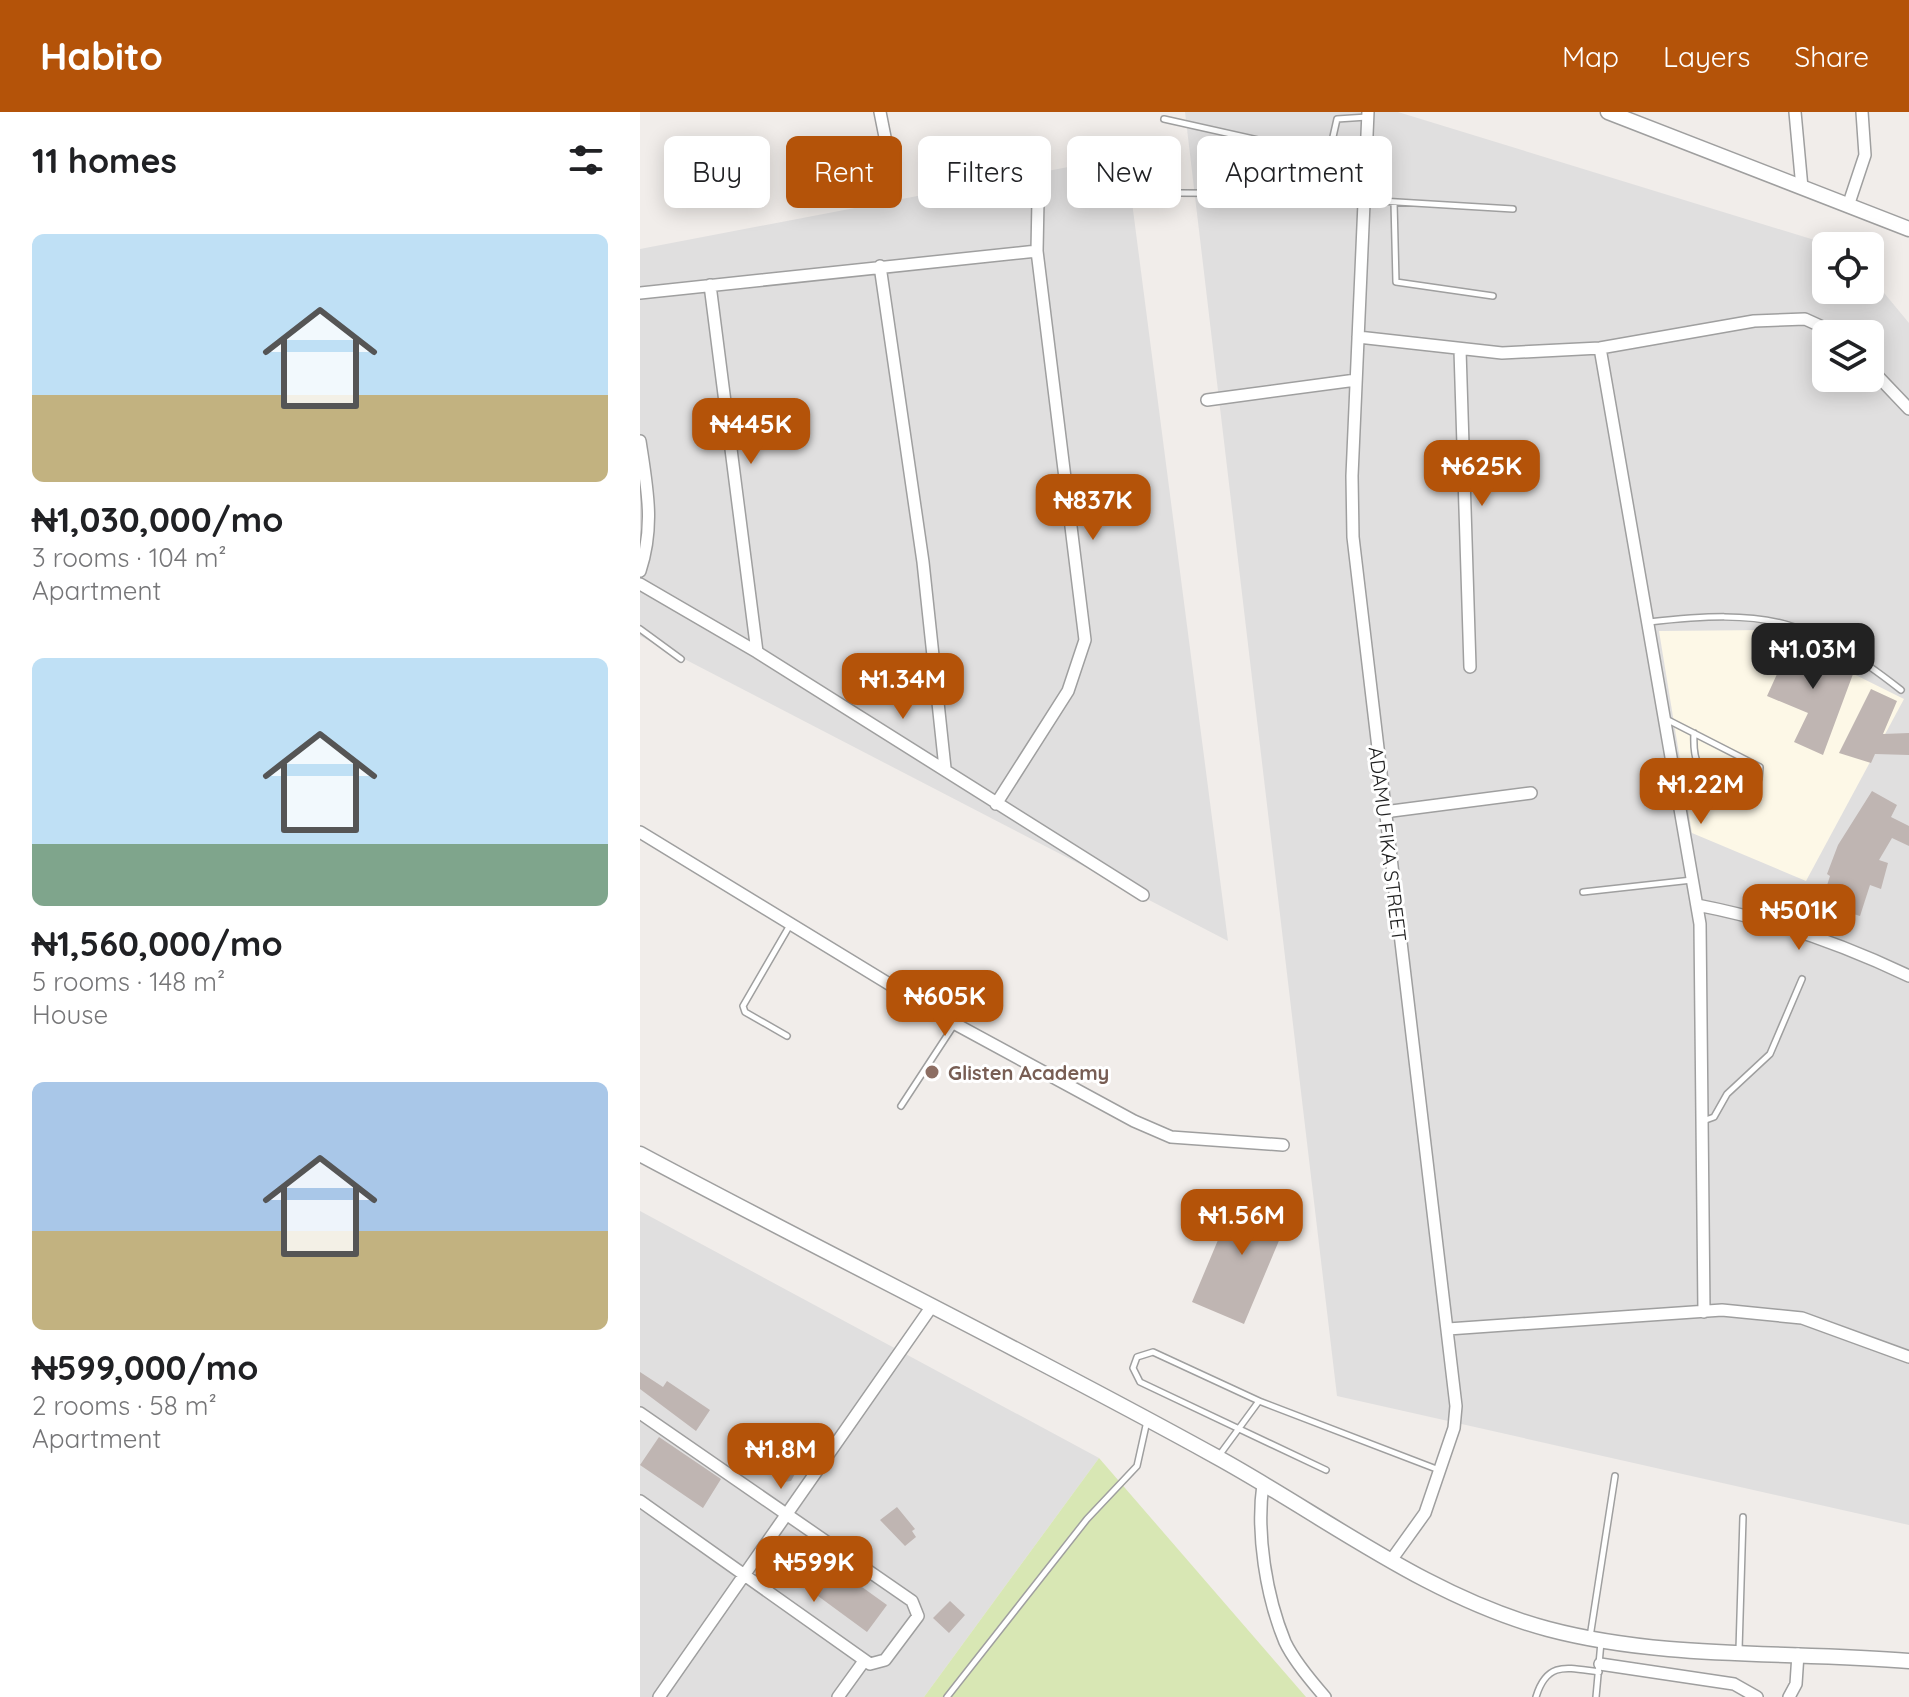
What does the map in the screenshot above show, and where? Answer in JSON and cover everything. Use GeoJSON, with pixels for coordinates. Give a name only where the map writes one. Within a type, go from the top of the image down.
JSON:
{"type":"FeatureCollection","features":[{"type":"Feature","properties":{"kind":"street"},"geometry":{"type":"LineString","coordinates":[[880,112],[885,136]]}},
{"type":"Feature","properties":{"kind":"street"},"geometry":{"type":"LineString","coordinates":[[1608,112],[1909,229]]}},
{"type":"Feature","properties":{"kind":"street"},"geometry":{"type":"LineString","coordinates":[[1795,112],[1802,188]]}},
{"type":"Feature","properties":{"kind":"street"},"geometry":{"type":"LineString","coordinates":[[1848,206],[1865,155],[1862,112]]}},
{"type":"Feature","properties":{"kind":"street","name":"ADAMU FIKA STREET"},"geometry":{"type":"LineString","coordinates":[[1367,136],[1368,114]]}},
{"type":"Feature","properties":{"kind":"street"},"geometry":{"type":"LineString","coordinates":[[996,804],[1068,691],[1085,640],[1037,251],[1038,208]]}},
{"type":"Feature","properties":{"kind":"street","name":"ADAMU FIKA STREET"},"geometry":{"type":"LineString","coordinates":[[1363,208],[1353,537],[1456,1406],[1454,1428],[1425,1513],[1392,1559]]}},
{"type":"Feature","properties":{"kind":"street"},"geometry":{"type":"LineString","coordinates":[[640,293],[1037,251]]}},
{"type":"Feature","properties":{"kind":"street"},"geometry":{"type":"LineString","coordinates":[[880,266],[923,562],[945,768]]}},
{"type":"Feature","properties":{"kind":"street"},"geometry":{"type":"LineString","coordinates":[[710,285],[757,652]]}},
{"type":"Feature","properties":{"kind":"street"},"geometry":{"type":"LineString","coordinates":[[1358,337],[1502,353],[1600,348],[1754,321],[1805,319],[1812,322]]}},
{"type":"Feature","properties":{"kind":"street"},"geometry":{"type":"LineString","coordinates":[[1600,348],[1697,905],[1704,1312]]}},
{"type":"Feature","properties":{"kind":"street"},"geometry":{"type":"LineString","coordinates":[[1460,350],[1470,667]]}},
{"type":"Feature","properties":{"kind":"street"},"geometry":{"type":"LineString","coordinates":[[1207,400],[1356,380]]}},
{"type":"Feature","properties":{"kind":"street"},"geometry":{"type":"LineString","coordinates":[[1884,383],[1909,409]]}},
{"type":"Feature","properties":{"kind":"street"},"geometry":{"type":"LineString","coordinates":[[640,441],[651,510],[648,546],[640,571]]}},
{"type":"Feature","properties":{"kind":"street"},"geometry":{"type":"LineString","coordinates":[[640,584],[945,768],[996,804],[1143,895]]}},
{"type":"Feature","properties":{"kind":"street"},"geometry":{"type":"LineString","coordinates":[[1384,812],[1531,793]]}},
{"type":"Feature","properties":{"kind":"street"},"geometry":{"type":"LineString","coordinates":[[640,832],[955,1024],[1134,1121],[1171,1137],[1283,1145]]}},
{"type":"Feature","properties":{"kind":"street"},"geometry":{"type":"LineString","coordinates":[[1697,905],[1732,912],[1862,953],[1909,976]]}},
{"type":"Feature","properties":{"kind":"street"},"geometry":{"type":"LineString","coordinates":[[640,1154],[1218,1457],[1448,1590],[1498,1611],[1546,1628],[1652,1647],[1909,1661]]}},
{"type":"Feature","properties":{"kind":"street"},"geometry":{"type":"LineString","coordinates":[[659,1697],[932,1306]]}},
{"type":"Feature","properties":{"kind":"street"},"geometry":{"type":"LineString","coordinates":[[1448,1329],[1704,1312],[1802,1318],[1909,1357]]}},
{"type":"Feature","properties":{"kind":"street"},"geometry":{"type":"LineString","coordinates":[[640,1413],[917,1608],[913,1625],[885,1660],[876,1665],[864,1661],[640,1501]]}},
{"type":"Feature","properties":{"kind":"street"},"geometry":{"type":"LineString","coordinates":[[1263,1484],[1259,1510],[1272,1602],[1286,1644],[1325,1697]]}},
{"type":"Feature","properties":{"kind":"street"},"geometry":{"type":"LineString","coordinates":[[1789,1697],[1796,1684],[1798,1654]]}},
{"type":"Feature","properties":{"kind":"street"},"geometry":{"type":"LineString","coordinates":[[838,1697],[864,1661]]}},
{"type":"Feature","properties":{"kind":"street"},"geometry":{"type":"LineString","coordinates":[[1599,1668],[1734,1684],[1757,1697]]}},
{"type":"Feature","properties":{"kind":"lane"},"geometry":{"type":"LineString","coordinates":[[1164,119],[1321,154],[1330,150],[1337,119],[1368,114]]}},
{"type":"Feature","properties":{"kind":"lane"},"geometry":{"type":"LineString","coordinates":[[1493,296],[1396,282],[1394,202],[1513,209]]}},
{"type":"Feature","properties":{"kind":"lane"},"geometry":{"type":"LineString","coordinates":[[1648,622],[1717,614],[1768,618],[1814,633],[1851,651],[1901,690]]}},
{"type":"Feature","properties":{"kind":"lane"},"geometry":{"type":"LineString","coordinates":[[640,629],[681,659]]}},
{"type":"Feature","properties":{"kind":"lane"},"geometry":{"type":"LineString","coordinates":[[1665,718],[1760,767],[1759,779],[1742,788],[1699,767],[1693,758],[1694,733]]}},
{"type":"Feature","properties":{"kind":"lane"},"geometry":{"type":"LineString","coordinates":[[1583,892],[1693,880]]}},
{"type":"Feature","properties":{"kind":"lane"},"geometry":{"type":"LineString","coordinates":[[787,1036],[745,1012],[743,1006],[791,924]]}},
{"type":"Feature","properties":{"kind":"lane"},"geometry":{"type":"LineString","coordinates":[[1702,1121],[1714,1117],[1727,1094],[1770,1054],[1802,979]]}},
{"type":"Feature","properties":{"kind":"lane"},"geometry":{"type":"LineString","coordinates":[[901,1106],[955,1024]]}},
{"type":"Feature","properties":{"kind":"lane"},"geometry":{"type":"LineString","coordinates":[[1326,1470],[1140,1382],[1133,1368],[1137,1357],[1153,1352],[1259,1401],[1440,1470]]}},
{"type":"Feature","properties":{"kind":"lane"},"geometry":{"type":"LineString","coordinates":[[1218,1457],[1259,1401]]}},
{"type":"Feature","properties":{"kind":"lane"},"geometry":{"type":"LineString","coordinates":[[947,1697],[1087,1519],[1137,1466],[1148,1420]]}},
{"type":"Feature","properties":{"kind":"lane"},"geometry":{"type":"LineString","coordinates":[[1596,1697],[1599,1668],[1596,1639],[1615,1476]]}},
{"type":"Feature","properties":{"kind":"lane"},"geometry":{"type":"LineString","coordinates":[[1739,1651],[1743,1517]]}},
{"type":"Feature","properties":{"kind":"lane"},"geometry":{"type":"LineString","coordinates":[[1536,1697],[1544,1676],[1553,1671],[1599,1668]]}},
{"type":"Feature","properties":{"kind":"shaded area"},"geometry":{"type":"Polygon","coordinates":[[[1185,112],[1398,112],[1812,239],[1812,304],[1884,304],[1884,293],[1909,323],[1909,1525],[1337,1396],[1185,112]]]}},
{"type":"Feature","properties":{"kind":"shaded area"},"geometry":{"type":"Polygon","coordinates":[[[1067,167],[1067,208],[1133,208],[1228,941],[640,636],[640,249],[854,208],[902,208],[902,199],[918,196],[918,208],[1051,208],[1051,170],[1067,167]]]}},
{"type":"Feature","properties":{"kind":"shaded area"},"geometry":{"type":"Polygon","coordinates":[[[1765,630],[1904,699],[1806,881],[1692,833],[1659,631],[1765,630]]]}},
{"type":"Feature","properties":{"kind":"shaded area"},"geometry":{"type":"Polygon","coordinates":[[[640,1211],[1099,1458],[924,1697],[640,1697],[640,1211]]]}},
{"type":"Feature","properties":{"kind":"green space"},"geometry":{"type":"Polygon","coordinates":[[[1099,1458],[1306,1697],[924,1697],[1099,1458]]]}},
{"type":"Feature","properties":{"kind":"building"},"geometry":{"type":"Polygon","coordinates":[[[1793,639],[1856,666],[1823,755],[1794,742],[1808,713],[1767,696],[1793,639]]]}},
{"type":"Feature","properties":{"kind":"building"},"geometry":{"type":"Polygon","coordinates":[[[1871,689],[1897,701],[1883,734],[1909,733],[1909,755],[1875,754],[1871,763],[1839,753],[1871,689]]]}},
{"type":"Feature","properties":{"kind":"building"},"geometry":{"type":"Polygon","coordinates":[[[1872,791],[1897,805],[1891,817],[1909,826],[1909,846],[1892,838],[1879,860],[1888,863],[1881,889],[1870,885],[1860,916],[1821,904],[1830,876],[1827,874],[1838,845],[1872,791]]]}},
{"type":"Feature","properties":{"kind":"building"},"geometry":{"type":"Polygon","coordinates":[[[1239,1190],[1291,1212],[1244,1324],[1192,1302],[1239,1190]]]}},
{"type":"Feature","properties":{"kind":"building"},"geometry":{"type":"Polygon","coordinates":[[[640,1372],[663,1387],[667,1381],[710,1410],[696,1431],[640,1389],[640,1372]]]}},
{"type":"Feature","properties":{"kind":"building"},"geometry":{"type":"Polygon","coordinates":[[[659,1437],[721,1479],[703,1508],[640,1465],[659,1437]]]}},
{"type":"Feature","properties":{"kind":"building"},"geometry":{"type":"Polygon","coordinates":[[[758,1452],[797,1470],[791,1481],[784,1482],[751,1463],[758,1452]]]}},
{"type":"Feature","properties":{"kind":"building"},"geometry":{"type":"Polygon","coordinates":[[[897,1507],[915,1529],[912,1531],[916,1537],[905,1546],[880,1520],[897,1507]]]}},
{"type":"Feature","properties":{"kind":"building"},"geometry":{"type":"Polygon","coordinates":[[[823,1559],[887,1605],[867,1632],[803,1585],[823,1559]]]}},
{"type":"Feature","properties":{"kind":"building"},"geometry":{"type":"Polygon","coordinates":[[[950,1601],[965,1615],[949,1633],[933,1618],[950,1601]]]}},
{"type":"Feature","properties":{"kind":"place","name":"Glisten Academy"},"geometry":{"type":"Point","coordinates":[932,1072]}}]}
